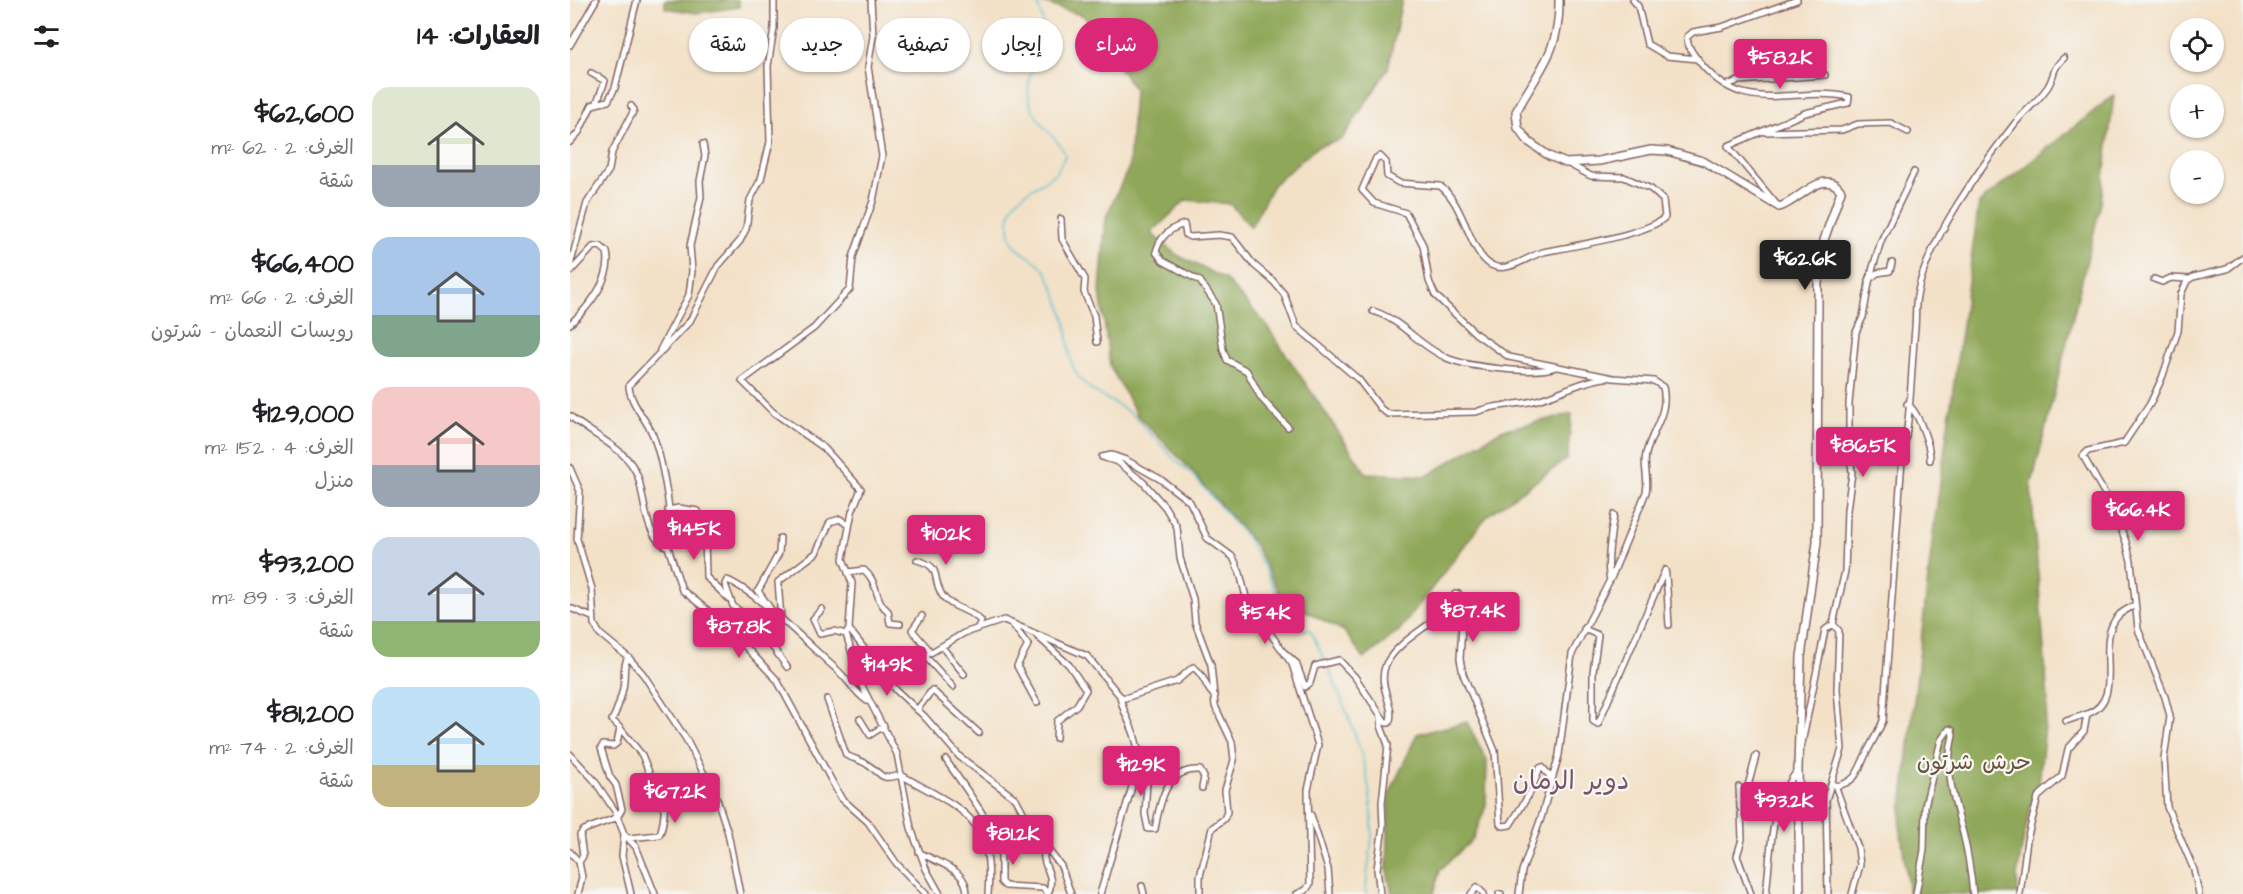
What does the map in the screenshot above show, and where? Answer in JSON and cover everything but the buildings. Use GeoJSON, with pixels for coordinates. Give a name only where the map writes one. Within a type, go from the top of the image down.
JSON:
{"type":"FeatureCollection","features":[{"type":"Feature","properties":{"kind":"main road"},"geometry":{"type":"LineString","coordinates":[[1559,0],[1559,23],[1555,44],[1515,117],[1518,128],[1529,142],[1549,156],[1566,163],[1599,161],[1651,150],[1667,151],[1703,161],[1779,207],[1819,184],[1833,184],[1842,191],[1824,240],[1818,284],[1816,542],[1801,657],[1798,769],[1800,894]]}},
{"type":"Feature","properties":{"kind":"street"},"geometry":{"type":"LineString","coordinates":[[570,45],[596,0]]}},
{"type":"Feature","properties":{"kind":"street"},"geometry":{"type":"LineString","coordinates":[[570,142],[579,132],[592,105],[608,100],[615,88],[637,0]]}},
{"type":"Feature","properties":{"kind":"street"},"geometry":{"type":"LineString","coordinates":[[774,0],[774,28],[768,66],[770,142],[761,179],[750,200],[746,229],[740,241],[718,266],[690,321],[634,377],[629,391],[653,434],[668,510],[670,534],[668,547],[682,590],[721,621],[777,680],[841,798],[868,822],[897,864],[926,894]]}},
{"type":"Feature","properties":{"kind":"street"},"geometry":{"type":"LineString","coordinates":[[871,0],[873,36],[868,67],[882,156],[873,201],[853,257],[850,289],[814,328],[742,381],[773,412],[824,448],[861,489],[849,526],[843,559],[852,583],[848,632],[856,672],[897,754],[905,804],[918,851],[940,894]]}},
{"type":"Feature","properties":{"kind":"street"},"geometry":{"type":"LineString","coordinates":[[1633,0],[1638,6],[1647,44],[1667,56],[1698,59]]}},
{"type":"Feature","properties":{"kind":"street"},"geometry":{"type":"LineString","coordinates":[[1779,207],[1728,146],[1805,113],[1848,104],[1849,97],[1757,97],[1716,78],[1688,46],[1689,34],[1722,27],[1797,0]]}},
{"type":"Feature","properties":{"kind":"street"},"geometry":{"type":"LineString","coordinates":[[1834,784],[1855,778],[1859,773],[1865,754],[1883,721],[1902,459],[1908,431],[1907,404],[1917,298],[1928,258],[1984,165],[2017,121],[2049,86],[2051,73],[2064,58]]}},
{"type":"Feature","properties":{"kind":"street"},"geometry":{"type":"LineString","coordinates":[[591,73],[605,81],[597,102]]}},
{"type":"Feature","properties":{"kind":"street"},"geometry":{"type":"LineString","coordinates":[[1727,85],[1751,79],[1826,75]]}},
{"type":"Feature","properties":{"kind":"street"},"geometry":{"type":"LineString","coordinates":[[570,266],[587,203],[609,170],[612,152],[632,117],[634,110],[631,106]]}},
{"type":"Feature","properties":{"kind":"street"},"geometry":{"type":"LineString","coordinates":[[1765,132],[1847,130],[1858,124],[1891,123],[1908,132]]}},
{"type":"Feature","properties":{"kind":"street"},"geometry":{"type":"LineString","coordinates":[[659,352],[689,295],[692,271],[690,246],[701,197],[700,181],[705,151],[703,144]]}},
{"type":"Feature","properties":{"kind":"street"},"geometry":{"type":"LineString","coordinates":[[1520,894],[1527,854],[1552,785],[1559,755],[1572,654],[1610,580],[1646,492],[1648,482],[1646,455],[1664,412],[1663,387],[1654,381],[1613,378],[1503,355],[1469,328],[1433,290],[1425,252],[1406,213],[1374,203],[1362,190],[1376,158],[1380,156],[1386,162],[1387,176],[1394,182],[1440,186],[1453,201],[1481,257],[1490,265],[1500,268],[1537,254],[1630,232],[1665,217],[1663,200],[1651,189],[1624,177],[1591,176],[1566,163]]}},
{"type":"Feature","properties":{"kind":"street"},"geometry":{"type":"LineString","coordinates":[[1800,752],[1825,630],[1833,624],[1845,571],[1847,510],[1852,473],[1849,413],[1856,332],[1863,318],[1869,280],[1881,241],[1914,172]]}},
{"type":"Feature","properties":{"kind":"street"},"geometry":{"type":"LineString","coordinates":[[1061,219],[1062,239],[1085,279],[1084,292],[1094,316],[1097,342]]}},
{"type":"Feature","properties":{"kind":"street"},"geometry":{"type":"LineString","coordinates":[[1288,428],[1261,398],[1247,370],[1227,360],[1223,349],[1216,304],[1200,281],[1163,261],[1156,252],[1158,242],[1175,226],[1184,224],[1186,235],[1190,237],[1219,235],[1232,237],[1254,265],[1284,294],[1299,329],[1359,380],[1383,411],[1392,415],[1476,412],[1489,406],[1533,401],[1585,380],[1613,378]]}},
{"type":"Feature","properties":{"kind":"street"},"geometry":{"type":"LineString","coordinates":[[570,272],[593,247],[600,246],[607,252],[602,281],[595,296],[570,324]]}},
{"type":"Feature","properties":{"kind":"street"},"geometry":{"type":"LineString","coordinates":[[2154,279],[2164,282],[2171,278],[2189,279],[2228,269],[2243,257]]}},
{"type":"Feature","properties":{"kind":"street"},"geometry":{"type":"LineString","coordinates":[[1869,280],[1877,273],[1890,271],[1892,263]]}},
{"type":"Feature","properties":{"kind":"street"},"geometry":{"type":"LineString","coordinates":[[2189,279],[2181,294],[2175,344],[2150,404],[2124,443],[2088,450],[2084,456],[2122,526],[2131,561],[2135,605],[2142,644],[2165,697],[2170,716],[2164,759],[2167,807],[2194,870],[2199,894]]}},
{"type":"Feature","properties":{"kind":"street"},"geometry":{"type":"LineString","coordinates":[[1373,311],[1392,319],[1448,359],[1507,369],[1543,370],[1556,367]]}},
{"type":"Feature","properties":{"kind":"street"},"geometry":{"type":"LineString","coordinates":[[1907,404],[1916,411],[1922,434],[1931,447],[1930,460]]}},
{"type":"Feature","properties":{"kind":"street"},"geometry":{"type":"LineString","coordinates":[[570,416],[602,438],[632,465],[638,477],[648,520],[662,545],[668,547]]}},
{"type":"Feature","properties":{"kind":"street"},"geometry":{"type":"LineString","coordinates":[[1200,894],[1200,876],[1211,831],[1227,812],[1225,790],[1234,760],[1231,738],[1217,712],[1211,665],[1195,622],[1193,599],[1180,558],[1177,527],[1165,507],[1143,482],[1119,462],[1102,457],[1112,455],[1125,460],[1160,479],[1190,502],[1207,537],[1233,557],[1240,573],[1247,601],[1292,664],[1318,745],[1309,784],[1310,884],[1306,890],[1297,894]]}},
{"type":"Feature","properties":{"kind":"street"},"geometry":{"type":"LineString","coordinates":[[570,468],[580,491],[577,536],[592,589],[592,617],[600,634],[628,657],[668,709],[708,781],[726,826],[740,894]]}},
{"type":"Feature","properties":{"kind":"street"},"geometry":{"type":"LineString","coordinates":[[668,510],[678,508],[698,511],[705,532],[706,577],[730,600],[735,608],[756,624],[787,667]]}},
{"type":"Feature","properties":{"kind":"street"},"geometry":{"type":"LineString","coordinates":[[1610,580],[1606,567],[1610,556],[1614,515]]}},
{"type":"Feature","properties":{"kind":"street"},"geometry":{"type":"LineString","coordinates":[[781,620],[776,587],[781,577],[816,553],[830,522],[840,519],[849,526]]}},
{"type":"Feature","properties":{"kind":"street"},"geometry":{"type":"LineString","coordinates":[[780,538],[779,553],[758,591],[781,620],[837,669],[857,694],[869,702]]}},
{"type":"Feature","properties":{"kind":"street"},"geometry":{"type":"LineString","coordinates":[[917,560],[929,563],[936,572],[942,595],[949,603],[976,616],[981,621],[978,627]]}},
{"type":"Feature","properties":{"kind":"street"},"geometry":{"type":"LineString","coordinates":[[848,572],[864,570],[873,577],[882,607],[888,610],[890,623],[900,624]]}},
{"type":"Feature","properties":{"kind":"street"},"geometry":{"type":"LineString","coordinates":[[1584,629],[1598,635],[1593,672],[1593,721],[1598,724],[1665,570],[1668,574],[1665,594],[1669,625]]}},
{"type":"Feature","properties":{"kind":"street"},"geometry":{"type":"LineString","coordinates":[[730,600],[725,584],[727,580],[775,614]]}},
{"type":"Feature","properties":{"kind":"street"},"geometry":{"type":"LineString","coordinates":[[1285,652],[1296,663],[1305,687],[1310,683],[1315,666],[1339,660],[1344,663],[1386,723],[1391,721],[1382,676],[1387,662],[1410,637],[1448,607],[1455,594],[1459,594],[1463,609],[1460,659],[1476,711],[1491,738],[1500,824],[1510,825],[1530,793],[1540,768],[1542,767],[1550,775],[1552,785]]}},
{"type":"Feature","properties":{"kind":"street"},"geometry":{"type":"LineString","coordinates":[[2066,721],[2100,707],[2107,691],[2107,659],[2114,623],[2120,614],[2135,605]]}},
{"type":"Feature","properties":{"kind":"street"},"geometry":{"type":"LineString","coordinates":[[570,608],[592,617]]}},
{"type":"Feature","properties":{"kind":"street"},"geometry":{"type":"LineString","coordinates":[[822,609],[813,618],[820,634],[834,631],[848,632],[897,691],[965,763],[1016,799],[1046,848],[1061,866],[1071,894]]}},
{"type":"Feature","properties":{"kind":"street"},"geometry":{"type":"LineString","coordinates":[[922,616],[912,630],[931,652]]}},
{"type":"Feature","properties":{"kind":"street"},"geometry":{"type":"LineString","coordinates":[[876,663],[904,663],[925,656],[978,627],[1004,620],[1087,656],[1120,696],[1125,698],[1177,681],[1193,667],[1206,679],[1209,691],[1215,696]]}},
{"type":"Feature","properties":{"kind":"street"},"geometry":{"type":"LineString","coordinates":[[1010,622],[1028,645],[1017,666],[1037,703]]}},
{"type":"Feature","properties":{"kind":"street"},"geometry":{"type":"LineString","coordinates":[[1828,894],[1826,800],[1834,784],[1842,749],[1837,690],[1839,631],[1833,624]]}},
{"type":"Feature","properties":{"kind":"street"},"geometry":{"type":"LineString","coordinates":[[1034,633],[1069,665],[1086,690],[1077,705],[1057,721],[1056,738]]}},
{"type":"Feature","properties":{"kind":"street"},"geometry":{"type":"LineString","coordinates":[[942,646],[964,674]]}},
{"type":"Feature","properties":{"kind":"street"},"geometry":{"type":"LineString","coordinates":[[925,656],[953,687]]}},
{"type":"Feature","properties":{"kind":"street"},"geometry":{"type":"LineString","coordinates":[[628,657],[623,668],[624,680],[620,692],[620,708],[612,720],[642,754],[663,807]]}},
{"type":"Feature","properties":{"kind":"street"},"geometry":{"type":"LineString","coordinates":[[917,710],[928,692],[932,690],[979,733]]}},
{"type":"Feature","properties":{"kind":"street"},"geometry":{"type":"LineString","coordinates":[[1100,894],[1134,780],[1137,751],[1136,740],[1120,707],[1120,696]]}},
{"type":"Feature","properties":{"kind":"street"},"geometry":{"type":"LineString","coordinates":[[827,699],[846,755],[869,765],[880,776],[887,779],[901,775],[966,812],[1001,854],[1003,886],[1043,888],[1048,894],[1052,877],[1044,860],[1046,848]]}},
{"type":"Feature","properties":{"kind":"street"},"geometry":{"type":"LineString","coordinates":[[2020,894],[2027,840],[2038,797],[2058,782],[2062,776],[2068,749],[2084,731],[2087,714]]}},
{"type":"Feature","properties":{"kind":"street"},"geometry":{"type":"LineString","coordinates":[[1380,715],[1381,726],[1388,745],[1382,803],[1383,826],[1377,869],[1380,894]]}},
{"type":"Feature","properties":{"kind":"street"},"geometry":{"type":"LineString","coordinates":[[860,719],[870,735],[884,726]]}},
{"type":"Feature","properties":{"kind":"street"},"geometry":{"type":"LineString","coordinates":[[579,862],[583,860],[582,832],[618,816],[622,809],[616,785],[610,777],[601,748],[603,745],[616,744],[620,728]]}},
{"type":"Feature","properties":{"kind":"street"},"geometry":{"type":"LineString","coordinates":[[1916,894],[1924,850],[1924,806],[1941,740],[1949,729],[1952,730],[1953,736],[1949,770],[1952,796],[1964,834],[1973,894]]}},
{"type":"Feature","properties":{"kind":"street"},"geometry":{"type":"LineString","coordinates":[[1137,751],[1158,753],[1159,756],[1147,782],[1145,814],[1148,829],[1155,829],[1171,779],[1178,773],[1200,770],[1204,777],[1202,788]]}},
{"type":"Feature","properties":{"kind":"street"},"geometry":{"type":"LineString","coordinates":[[570,754],[594,780],[618,816],[626,836],[636,847],[656,894]]}},
{"type":"Feature","properties":{"kind":"street"},"geometry":{"type":"LineString","coordinates":[[1741,812],[1756,756]]}},
{"type":"Feature","properties":{"kind":"street"},"geometry":{"type":"LineString","coordinates":[[946,760],[980,809],[996,838],[996,846]]}},
{"type":"Feature","properties":{"kind":"street"},"geometry":{"type":"LineString","coordinates":[[1766,894],[1774,817],[1784,789],[1798,769]]}},
{"type":"Feature","properties":{"kind":"street"},"geometry":{"type":"LineString","coordinates":[[626,836],[661,833],[663,807],[669,792],[708,781]]}},
{"type":"Feature","properties":{"kind":"street"},"geometry":{"type":"LineString","coordinates":[[1834,784],[1853,830],[1860,865],[1852,894]]}},
{"type":"Feature","properties":{"kind":"street"},"geometry":{"type":"LineString","coordinates":[[1739,787],[1742,839],[1737,862],[1751,894]]}},
{"type":"Feature","properties":{"kind":"street"},"geometry":{"type":"LineString","coordinates":[[1308,805],[1328,869],[1330,894]]}},
{"type":"Feature","properties":{"kind":"street"},"geometry":{"type":"LineString","coordinates":[[980,829],[987,855],[988,894]]}},
{"type":"Feature","properties":{"kind":"street"},"geometry":{"type":"LineString","coordinates":[[626,836],[622,856],[631,894]]}},
{"type":"Feature","properties":{"kind":"street"},"geometry":{"type":"LineString","coordinates":[[918,851],[958,871],[965,880],[967,894]]}},
{"type":"Feature","properties":{"kind":"street"},"geometry":{"type":"LineString","coordinates":[[570,852],[579,862],[582,878],[578,894]]}},
{"type":"Feature","properties":{"kind":"street"},"geometry":{"type":"LineString","coordinates":[[1142,886],[1144,894]]}},
{"type":"Feature","properties":{"kind":"street"},"geometry":{"type":"LineString","coordinates":[[1471,894],[1477,886],[1484,894]]}},
{"type":"Feature","properties":{"kind":"green space"},"geometry":{"type":"Polygon","coordinates":[[[665,0],[738,0],[739,7],[697,13],[665,8],[665,0]]]}},
{"type":"Feature","properties":{"kind":"green space"},"geometry":{"type":"Polygon","coordinates":[[[1043,0],[1402,0],[1388,69],[1342,139],[1317,147],[1273,185],[1251,227],[1230,204],[1186,200],[1151,233],[1177,255],[1225,279],[1264,322],[1366,473],[1427,476],[1501,430],[1572,414],[1567,459],[1488,515],[1399,631],[1364,659],[1344,631],[1296,606],[1279,593],[1255,545],[1189,468],[1137,415],[1110,366],[1100,291],[1106,217],[1129,167],[1134,89],[1122,72],[1158,72],[1158,18],[1085,18],[1043,3],[1043,0]]]}},
{"type":"Feature","properties":{"kind":"green space","name":"حرش شرتون"},"geometry":{"type":"Polygon","coordinates":[[[2114,95],[2101,203],[2031,487],[2048,699],[2039,783],[2030,806],[2017,874],[2018,894],[1909,894],[1900,825],[1934,526],[1979,203],[2114,95]]]}},
{"type":"Feature","properties":{"kind":"green space"},"geometry":{"type":"Polygon","coordinates":[[[1467,722],[1487,760],[1486,806],[1473,839],[1440,870],[1434,894],[1392,894],[1387,871],[1389,795],[1417,734],[1467,722]]]}},
{"type":"Feature","properties":{"kind":"waterway"},"geometry":{"type":"LineString","coordinates":[[1035,0],[1042,15],[1044,28],[1043,40],[1031,72],[1029,98],[1031,107],[1059,144],[1065,156],[1056,172],[1022,195],[1012,207],[1009,228],[1011,238],[1015,246],[1041,265],[1049,278],[1066,323],[1071,361],[1081,380],[1095,392],[1134,416],[1175,460],[1191,473],[1246,536],[1266,571],[1287,619],[1298,629],[1310,630],[1325,661]]}},
{"type":"Feature","properties":{"kind":"waterway"},"geometry":{"type":"LineString","coordinates":[[1327,665],[1359,747],[1369,789],[1372,834],[1366,894]]}},
{"type":"Feature","properties":{"kind":"district","name":"دوير الرمان"},"geometry":{"type":"Point","coordinates":[1571,780]}}]}
